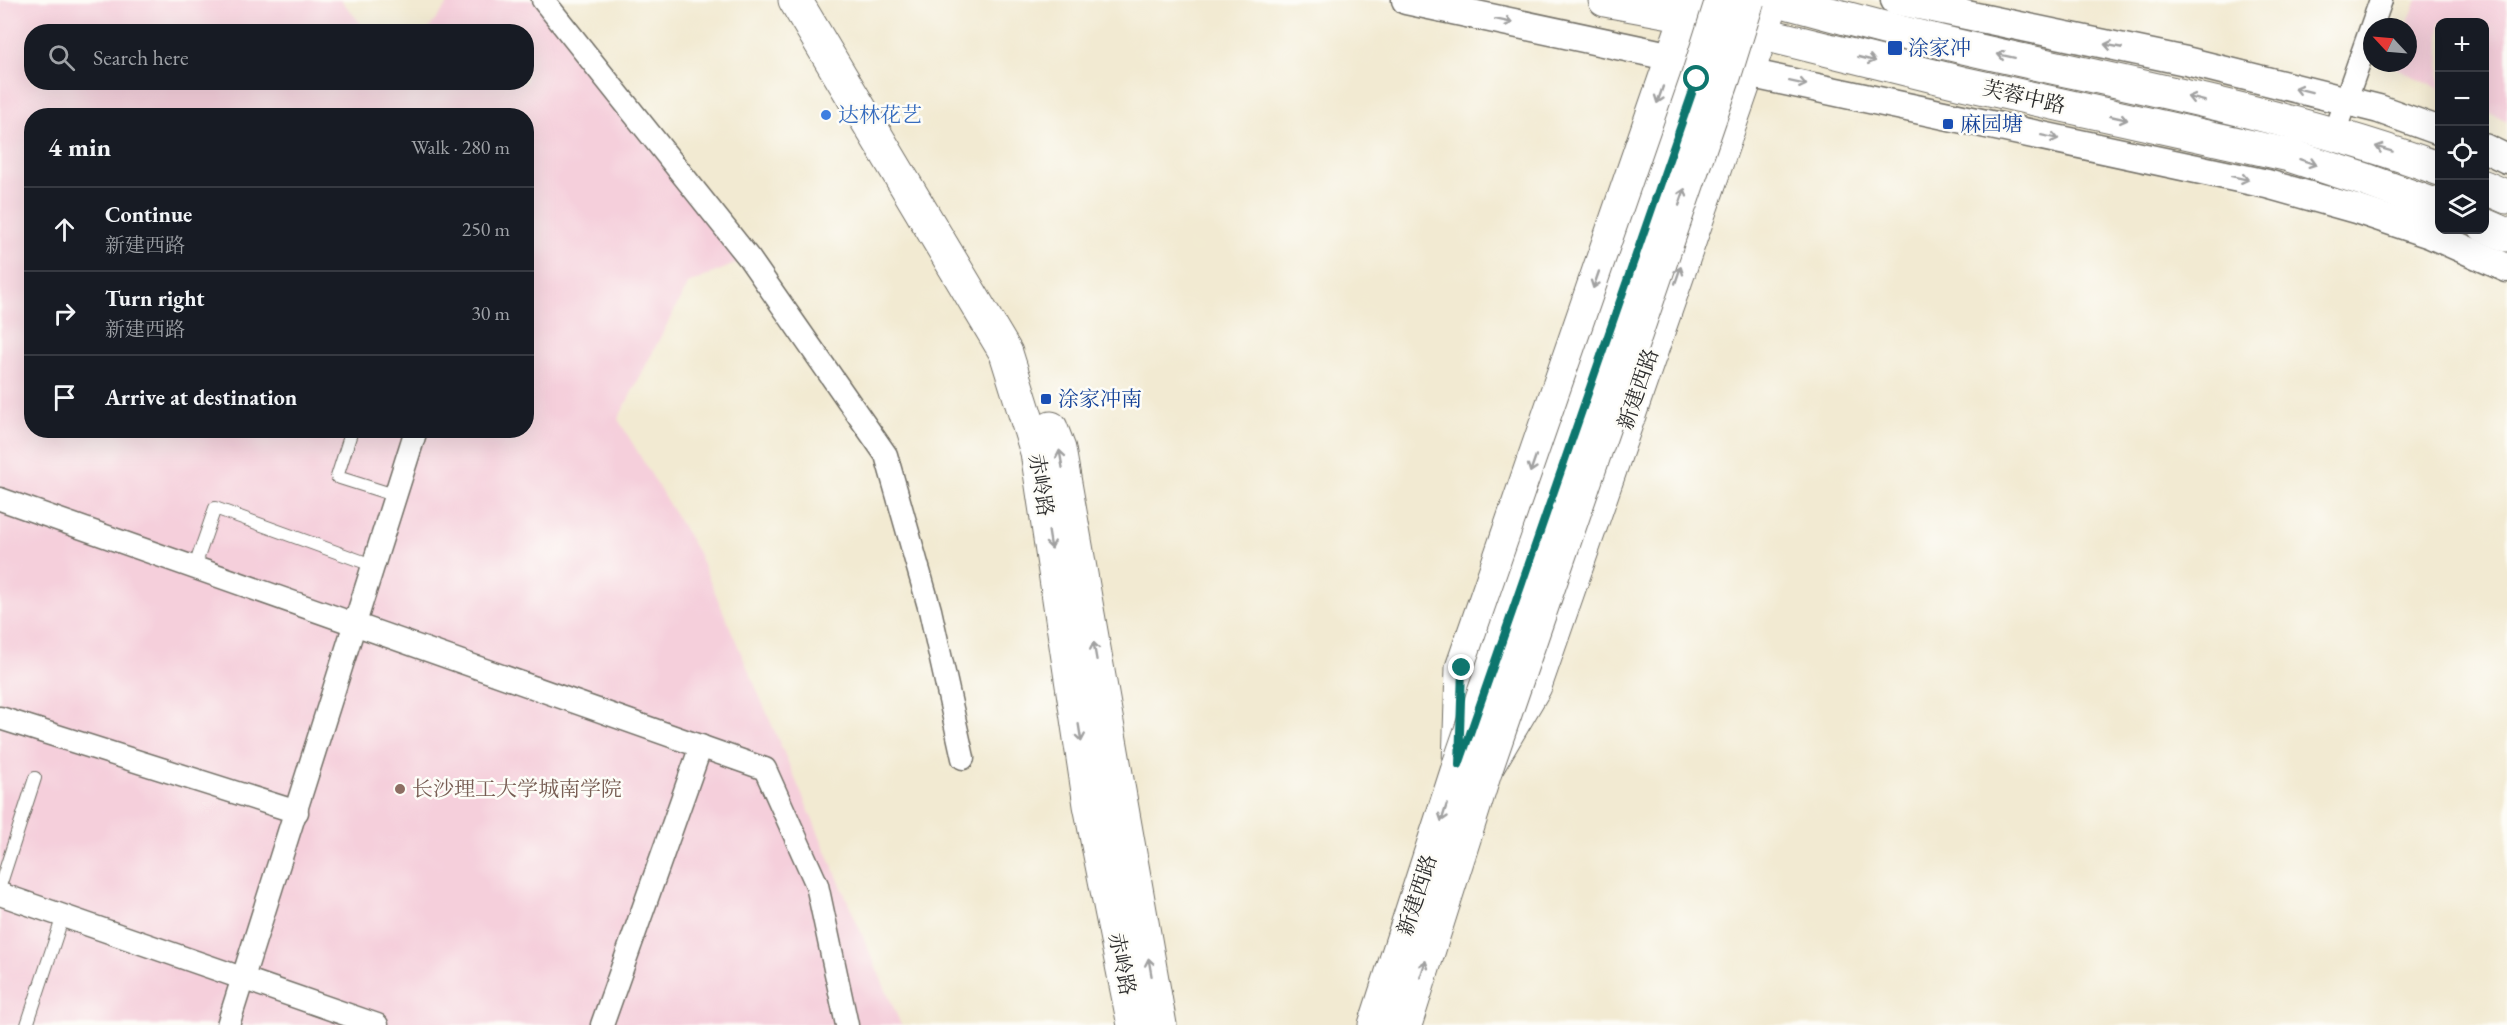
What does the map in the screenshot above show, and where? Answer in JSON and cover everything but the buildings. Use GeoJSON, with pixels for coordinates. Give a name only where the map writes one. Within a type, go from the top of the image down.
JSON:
{"type":"FeatureCollection","features":[{"type":"Feature","properties":{"kind":"main road","name":"赤岭路"},"geometry":{"type":"LineString","coordinates":[[795,0],[1006,353],[1037,452],[1090,805],[1134,1025]]}},
{"type":"Feature","properties":{"kind":"main road","name":"赤岭路"},"geometry":{"type":"LineString","coordinates":[[818,0],[912,163],[1011,323],[1059,449],[1160,1025]]}},
{"type":"Feature","properties":{"kind":"main road","name":"芙蓉中路"},"geometry":{"type":"LineString","coordinates":[[1605,0],[1690,8],[1762,33],[1962,83],[2289,155],[2435,206]]}},
{"type":"Feature","properties":{"kind":"main road","name":"新建西路"},"geometry":{"type":"LineString","coordinates":[[1405,1025],[1472,767],[1722,0]]}},
{"type":"Feature","properties":{"kind":"main road","name":"新建西路"},"geometry":{"type":"LineString","coordinates":[[1375,1025],[1472,767],[1720,88],[1748,0]]}},
{"type":"Feature","properties":{"kind":"main road","name":"新建西路"},"geometry":{"type":"LineString","coordinates":[[1472,767],[1535,687],[1773,0]]}},
{"type":"Feature","properties":{"kind":"main road","name":"芙蓉中路"},"geometry":{"type":"LineString","coordinates":[[1779,0],[1937,41],[2114,80],[2334,133],[2435,168]]}},
{"type":"Feature","properties":{"kind":"main road","name":"新建西路"},"geometry":{"type":"LineString","coordinates":[[1472,767],[1462,668],[1690,8]]}},
{"type":"Feature","properties":{"kind":"main road"},"geometry":{"type":"LineString","coordinates":[[2489,189],[2507,197]]}},
{"type":"Feature","properties":{"kind":"main road"},"geometry":{"type":"LineString","coordinates":[[2489,227],[2507,235]]}},
{"type":"Feature","properties":{"kind":"street"},"geometry":{"type":"LineString","coordinates":[[543,0],[749,258],[886,455],[930,610],[963,758]]}},
{"type":"Feature","properties":{"kind":"street"},"geometry":{"type":"LineString","coordinates":[[1406,0],[2267,184],[2356,209],[2430,234],[2507,268]]}},
{"type":"Feature","properties":{"kind":"street"},"geometry":{"type":"LineString","coordinates":[[1895,0],[2186,61],[2379,109],[2435,129]]}},
{"type":"Feature","properties":{"kind":"street"},"geometry":{"type":"LineString","coordinates":[[2334,133],[2381,0]]}},
{"type":"Feature","properties":{"kind":"street"},"geometry":{"type":"LineString","coordinates":[[2489,150],[2507,159]]}},
{"type":"Feature","properties":{"kind":"street"},"geometry":{"type":"LineString","coordinates":[[228,1025],[413,438]]}},
{"type":"Feature","properties":{"kind":"street"},"geometry":{"type":"LineString","coordinates":[[0,499],[765,769],[817,885],[847,1025]]}},
{"type":"Feature","properties":{"kind":"street"},"geometry":{"type":"LineString","coordinates":[[0,718],[297,812]]}},
{"type":"Feature","properties":{"kind":"street"},"geometry":{"type":"LineString","coordinates":[[602,1025],[701,746]]}},
{"type":"Feature","properties":{"kind":"street"},"geometry":{"type":"LineString","coordinates":[[0,894],[378,1025]]}},
{"type":"Feature","properties":{"kind":"lane"},"geometry":{"type":"LineString","coordinates":[[349,438],[337,477],[394,495]]}},
{"type":"Feature","properties":{"kind":"lane"},"geometry":{"type":"LineString","coordinates":[[195,566],[215,508],[372,565]]}},
{"type":"Feature","properties":{"kind":"lane"},"geometry":{"type":"LineString","coordinates":[[0,886],[35,778]]}},
{"type":"Feature","properties":{"kind":"lane"},"geometry":{"type":"LineString","coordinates":[[27,1025],[63,916]]}},
{"type":"Feature","properties":{"kind":"shaded area","name":"长沙理工大学城南学院"},"geometry":{"type":"Polygon","coordinates":[[[0,0],[341,0],[361,24],[24,24],[24,90],[534,90],[534,24],[432,24],[451,0],[549,0],[749,258],[688,284],[618,419],[698,553],[901,1025],[0,1025],[0,0]]]}},
{"type":"Feature","properties":{"kind":"shaded area"},"geometry":{"type":"Polygon","coordinates":[[[2417,0],[2507,0],[2507,122],[2489,113],[2489,18],[2435,18],[2435,87],[2405,72],[2417,72],[2417,18],[2410,18],[2417,0]]]}},
{"type":"Feature","properties":{"kind":"place","name":"涂家冲"},"geometry":{"type":"Point","coordinates":[1895,48]}},
{"type":"Feature","properties":{"kind":"place","name":"达林花艺"},"geometry":{"type":"Point","coordinates":[826,115]}},
{"type":"Feature","properties":{"kind":"place","name":"麻园塘"},"geometry":{"type":"Point","coordinates":[1948,124]}},
{"type":"Feature","properties":{"kind":"place","name":"涂家冲南"},"geometry":{"type":"Point","coordinates":[1046,399]}},
{"type":"Feature","properties":{"kind":"place","name":"长沙理工大学城南学院"},"geometry":{"type":"Point","coordinates":[400,789]}},
{"type":"Feature","properties":{"kind":"route"},"geometry":{"type":"LineString","coordinates":[[1462,668],[1459,765],[1697,79]]}}]}
